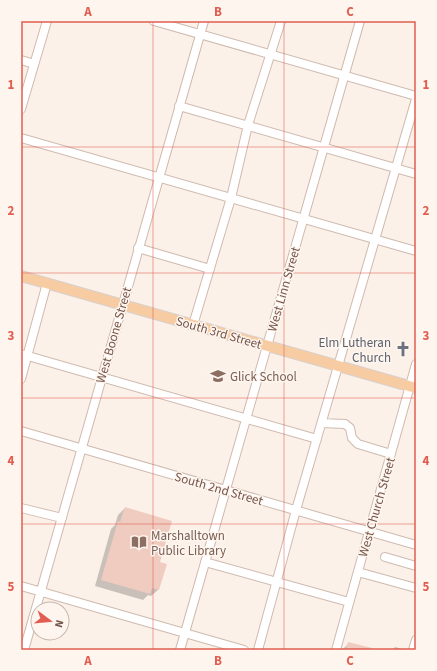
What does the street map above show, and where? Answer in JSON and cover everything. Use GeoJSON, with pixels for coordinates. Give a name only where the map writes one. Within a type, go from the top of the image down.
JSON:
{"type":"FeatureCollection","features":[{"type":"Feature","properties":{"kind":"main road","name":"South 3rd Street"},"geometry":{"type":"LineString","coordinates":[[21,276],[413,387]]}},
{"type":"Feature","properties":{"kind":"street"},"geometry":{"type":"LineString","coordinates":[[21,109],[47,21]]}},
{"type":"Feature","properties":{"kind":"street"},"geometry":{"type":"LineString","coordinates":[[154,21],[416,96]]}},
{"type":"Feature","properties":{"kind":"street","name":"West Boone Street"},"geometry":{"type":"LineString","coordinates":[[24,650],[204,21]]}},
{"type":"Feature","properties":{"kind":"street"},"geometry":{"type":"LineString","coordinates":[[193,325],[231,198],[248,125],[281,21]]}},
{"type":"Feature","properties":{"kind":"street","name":"West Linn Street"},"geometry":{"type":"LineString","coordinates":[[180,650],[360,21]]}},
{"type":"Feature","properties":{"kind":"street"},"geometry":{"type":"LineString","coordinates":[[21,60],[34,64]]}},
{"type":"Feature","properties":{"kind":"street"},"geometry":{"type":"LineString","coordinates":[[258,650],[296,510],[416,99]]}},
{"type":"Feature","properties":{"kind":"street"},"geometry":{"type":"LineString","coordinates":[[179,106],[416,174]]}},
{"type":"Feature","properties":{"kind":"street"},"geometry":{"type":"LineString","coordinates":[[21,138],[416,251]]}},
{"type":"Feature","properties":{"kind":"street"},"geometry":{"type":"LineString","coordinates":[[138,248],[210,269]]}},
{"type":"Feature","properties":{"kind":"street"},"geometry":{"type":"LineString","coordinates":[[21,379],[24,355],[47,283]]}},
{"type":"Feature","properties":{"kind":"street"},"geometry":{"type":"LineString","coordinates":[[24,355],[317,438]]}},
{"type":"Feature","properties":{"kind":"street","name":"West Church Street"},"geometry":{"type":"LineString","coordinates":[[336,650],[391,454],[413,387],[416,364]]}},
{"type":"Feature","properties":{"kind":"street"},"geometry":{"type":"LineString","coordinates":[[322,423],[345,424],[350,428],[352,438],[358,444],[391,454]]}},
{"type":"Feature","properties":{"kind":"street","name":"South 2nd Street"},"geometry":{"type":"LineString","coordinates":[[21,431],[416,545]]}},
{"type":"Feature","properties":{"kind":"street"},"geometry":{"type":"LineString","coordinates":[[21,508],[62,518]]}},
{"type":"Feature","properties":{"kind":"street"},"geometry":{"type":"LineString","coordinates":[[385,557],[416,566]]}},
{"type":"Feature","properties":{"kind":"street"},"geometry":{"type":"LineString","coordinates":[[205,562],[349,602]]}},
{"type":"Feature","properties":{"kind":"street"},"geometry":{"type":"LineString","coordinates":[[358,572],[416,588]]}},
{"type":"Feature","properties":{"kind":"street"},"geometry":{"type":"LineString","coordinates":[[21,586],[244,650]]}},
{"type":"Feature","properties":{"kind":"street"},"geometry":{"type":"LineString","coordinates":[[413,650],[416,640]]}},
{"type":"Feature","properties":{"kind":"building","name":"Marshalltown Public Library"},"geometry":{"type":"Polygon","coordinates":[[[125,507],[172,521],[160,562],[167,564],[159,590],[152,588],[150,594],[101,580],[118,521],[120,522],[125,507]]]}},
{"type":"Feature","properties":{"kind":"building"},"geometry":{"type":"Polygon","coordinates":[[[348,642],[372,648],[371,650],[346,650],[348,642]]]}},
{"type":"Feature","properties":{"kind":"place","name":"Elm Lutheran Church"},"geometry":{"type":"Point","coordinates":[403,349]}},
{"type":"Feature","properties":{"kind":"place","name":"Glick School"},"geometry":{"type":"Point","coordinates":[218,376]}},
{"type":"Feature","properties":{"kind":"place","name":"Marshalltown Public Library"},"geometry":{"type":"Point","coordinates":[139,542]}}]}
